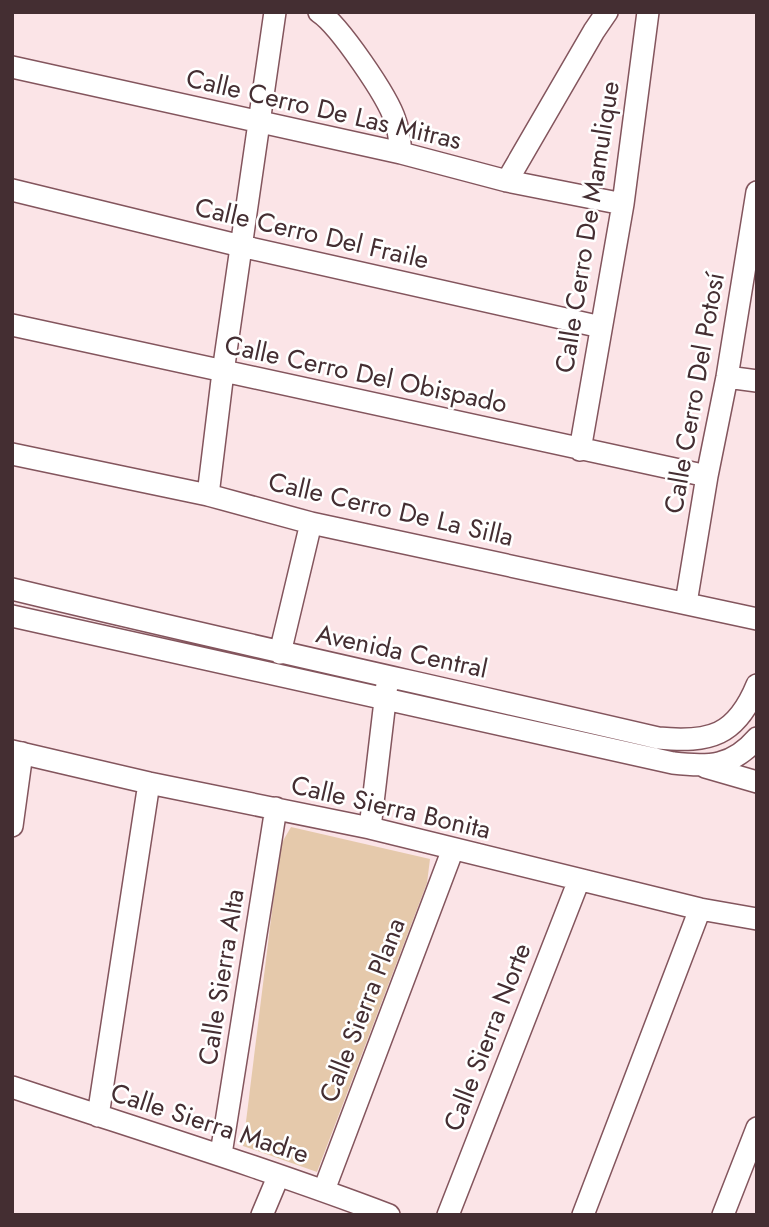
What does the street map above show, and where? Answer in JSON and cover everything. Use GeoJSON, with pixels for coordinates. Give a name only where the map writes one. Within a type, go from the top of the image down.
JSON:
{"type":"FeatureCollection","features":[{"type":"Feature","properties":{"kind":"street"},"geometry":{"type":"LineString","coordinates":[[208,495],[275,12]]}},
{"type":"Feature","properties":{"kind":"street"},"geometry":{"type":"LineString","coordinates":[[319,12],[335,25],[348,41],[388,105],[395,118],[401,153]]}},
{"type":"Feature","properties":{"kind":"street"},"geometry":{"type":"LineString","coordinates":[[506,181],[607,12]]}},
{"type":"Feature","properties":{"kind":"street","name":"Calle Cerro De Mamulique"},"geometry":{"type":"LineString","coordinates":[[580,450],[623,204],[648,12]]}},
{"type":"Feature","properties":{"kind":"street","name":"Calle Cerro De Las Mitras"},"geometry":{"type":"LineString","coordinates":[[12,67],[401,153],[506,181],[623,204]]}},
{"type":"Feature","properties":{"kind":"street","name":"Calle Cerro Del Fraile"},"geometry":{"type":"LineString","coordinates":[[12,190],[241,246],[601,327]]}},
{"type":"Feature","properties":{"kind":"street","name":"Calle Cerro Del Potosí"},"geometry":{"type":"LineString","coordinates":[[686,603],[757,192]]}},
{"type":"Feature","properties":{"kind":"street","name":"Calle Cerro Del Obispado"},"geometry":{"type":"LineString","coordinates":[[12,325],[708,476]]}},
{"type":"Feature","properties":{"kind":"street"},"geometry":{"type":"LineString","coordinates":[[727,377],[757,380]]}},
{"type":"Feature","properties":{"kind":"street","name":"Calle Cerro De La Silla"},"geometry":{"type":"LineString","coordinates":[[12,454],[208,495],[311,523],[757,619]]}},
{"type":"Feature","properties":{"kind":"street"},"geometry":{"type":"LineString","coordinates":[[280,653],[311,523]]}},
{"type":"Feature","properties":{"kind":"street","name":"Avenida Central"},"geometry":{"type":"LineString","coordinates":[[12,589],[280,653],[659,738],[691,741],[707,738],[732,723],[750,702],[757,685]]}},
{"type":"Feature","properties":{"kind":"street","name":"Avenida Central"},"geometry":{"type":"LineString","coordinates":[[12,616],[638,756],[702,766],[729,761],[744,752],[757,738]]}},
{"type":"Feature","properties":{"kind":"street"},"geometry":{"type":"LineString","coordinates":[[370,828],[388,676]]}},
{"type":"Feature","properties":{"kind":"street"},"geometry":{"type":"LineString","coordinates":[[12,826],[17,752]]}},
{"type":"Feature","properties":{"kind":"street","name":"Calle Sierra Bonita"},"geometry":{"type":"LineString","coordinates":[[17,752],[149,783],[370,828],[700,909],[757,919]]}},
{"type":"Feature","properties":{"kind":"street"},"geometry":{"type":"LineString","coordinates":[[702,766],[757,782]]}},
{"type":"Feature","properties":{"kind":"street"},"geometry":{"type":"LineString","coordinates":[[98,1116],[149,783]]}},
{"type":"Feature","properties":{"kind":"street","name":"Calle Sierra Alta"},"geometry":{"type":"LineString","coordinates":[[221,1154],[276,808]]}},
{"type":"Feature","properties":{"kind":"street","name":"Calle Sierra Plana"},"geometry":{"type":"LineString","coordinates":[[324,1190],[453,849]]}},
{"type":"Feature","properties":{"kind":"street","name":"Calle Sierra Norte"},"geometry":{"type":"LineString","coordinates":[[448,1215],[579,880]]}},
{"type":"Feature","properties":{"kind":"street"},"geometry":{"type":"LineString","coordinates":[[583,1215],[700,909]]}},
{"type":"Feature","properties":{"kind":"street","name":"Calle Sierra Madre"},"geometry":{"type":"LineString","coordinates":[[12,1087],[221,1154],[388,1215]]}},
{"type":"Feature","properties":{"kind":"street"},"geometry":{"type":"LineString","coordinates":[[723,1215],[757,1128]]}},
{"type":"Feature","properties":{"kind":"street"},"geometry":{"type":"LineString","coordinates":[[262,1215],[278,1177]]}},
{"type":"Feature","properties":{"kind":"shaded area"},"geometry":{"type":"Polygon","coordinates":[[[291,827],[430,859],[427,883],[317,1172],[243,1146],[280,846],[291,827]]]}}]}
